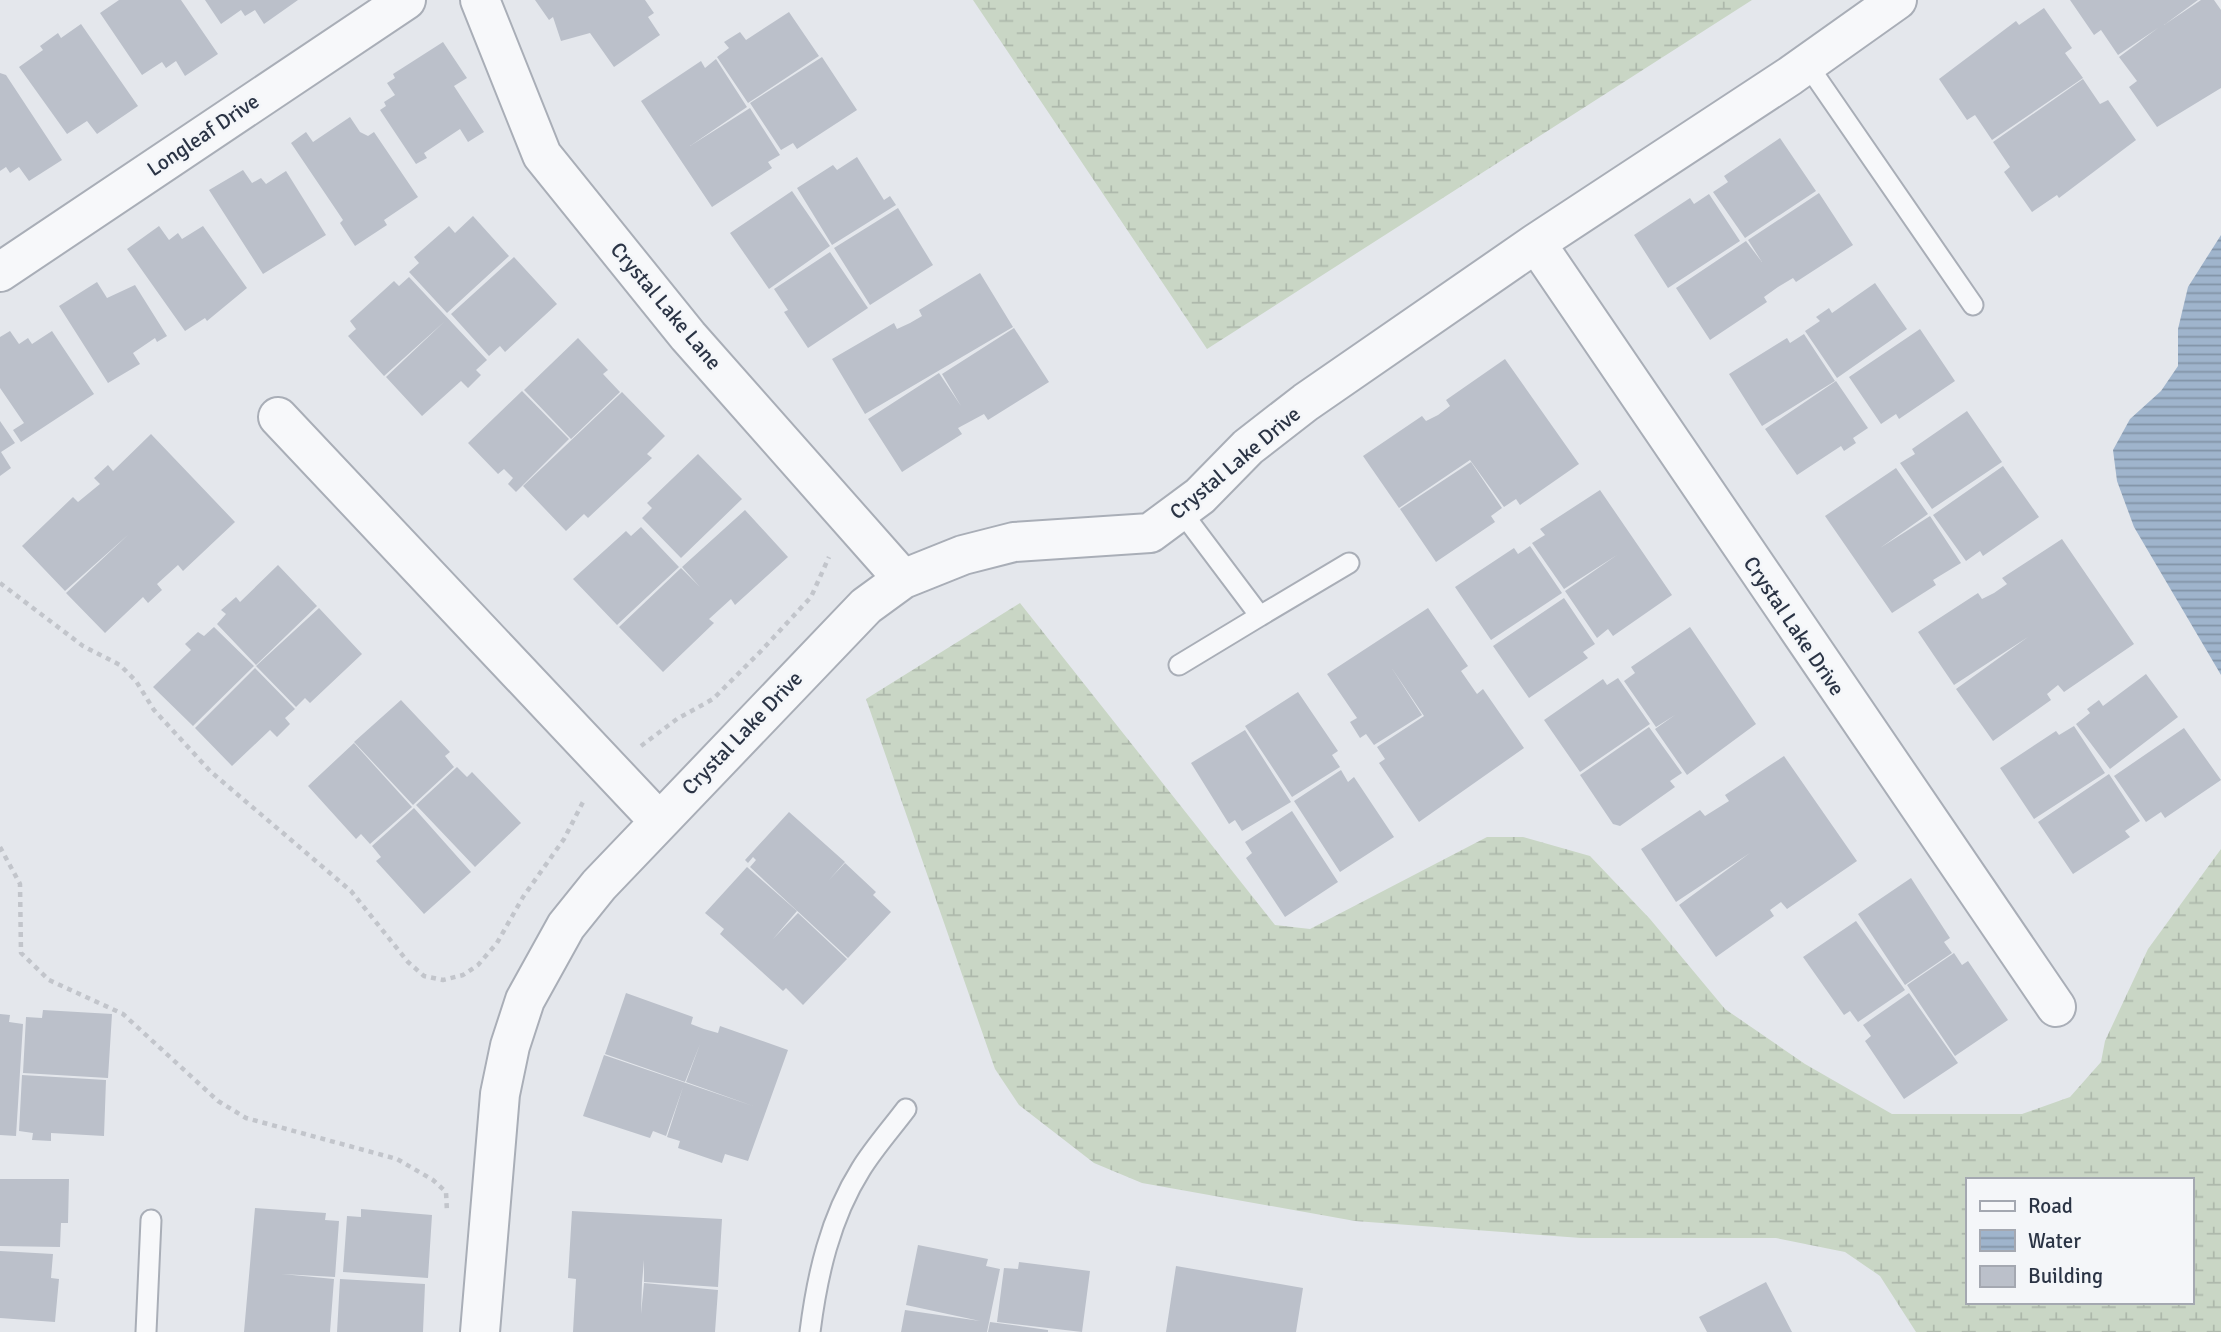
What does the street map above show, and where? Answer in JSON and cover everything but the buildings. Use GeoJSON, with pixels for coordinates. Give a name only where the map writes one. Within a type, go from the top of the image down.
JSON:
{"type":"FeatureCollection","features":[{"type":"Feature","properties":{"kind":"street","name":"Longleaf Drive"},"geometry":{"type":"LineString","coordinates":[[0,272],[406,0]]}},
{"type":"Feature","properties":{"kind":"street","name":"Crystal Lake Lane"},"geometry":{"type":"LineString","coordinates":[[480,0],[542,155],[688,335],[903,579]]}},
{"type":"Feature","properties":{"kind":"street","name":"Crystal Lake Drive"},"geometry":{"type":"LineString","coordinates":[[480,1332],[500,1094],[510,1046],[525,1000],[566,926],[599,885],[658,820],[866,606],[903,579],[963,555],[1014,541],[1150,533],[1200,496],[1248,447],[1306,402],[1536,243],[1807,64],[1896,0]]}},
{"type":"Feature","properties":{"kind":"street","name":"Crystal Lake Drive"},"geometry":{"type":"LineString","coordinates":[[1536,243],[2056,1007]]}},
{"type":"Feature","properties":{"kind":"street"},"geometry":{"type":"LineString","coordinates":[[278,417],[658,820]]}},
{"type":"Feature","properties":{"kind":"lane"},"geometry":{"type":"LineString","coordinates":[[1807,64],[1973,305]]}},
{"type":"Feature","properties":{"kind":"lane"},"geometry":{"type":"LineString","coordinates":[[1181,511],[1260,616]]}},
{"type":"Feature","properties":{"kind":"lane"},"geometry":{"type":"LineString","coordinates":[[1179,665],[1349,563]]}},
{"type":"Feature","properties":{"kind":"lane"},"geometry":{"type":"LineString","coordinates":[[810,1332],[816,1287],[838,1211],[861,1169],[906,1109]]}},
{"type":"Feature","properties":{"kind":"lane"},"geometry":{"type":"LineString","coordinates":[[146,1332],[151,1220]]}},
{"type":"Feature","properties":{"kind":"path"},"geometry":{"type":"LineString","coordinates":[[0,583],[83,646],[120,665],[136,681],[154,710],[211,771],[351,891],[408,962],[424,976],[443,980],[463,975],[478,965],[496,943],[523,897],[564,839],[582,802],[633,752],[677,719],[713,699],[761,651],[811,597],[835,543],[857,527]]}},
{"type":"Feature","properties":{"kind":"path"},"geometry":{"type":"LineString","coordinates":[[0,847],[20,884],[20,953],[49,980],[124,1014],[218,1101],[246,1118],[397,1159],[433,1180],[446,1192],[447,1223]]}},
{"type":"Feature","properties":{"kind":"green space"},"geometry":{"type":"Polygon","coordinates":[[[973,0],[1752,0],[1207,349],[973,0]]]}},
{"type":"Feature","properties":{"kind":"green space"},"geometry":{"type":"Polygon","coordinates":[[[1020,603],[1275,925],[1310,929],[1487,837],[1523,837],[1590,856],[1650,919],[1725,1009],[1805,1064],[1892,1114],[2022,1114],[2070,1097],[2101,1062],[2105,1041],[2148,949],[2221,849],[2221,1332],[1916,1332],[1880,1276],[1845,1252],[1776,1238],[1581,1238],[1355,1221],[1142,1183],[1094,1163],[1019,1105],[995,1069],[866,699],[1020,603]]]}},
{"type":"Feature","properties":{"kind":"water"},"geometry":{"type":"Polygon","coordinates":[[[2221,235],[2221,675],[2134,527],[2117,481],[2113,450],[2130,419],[2161,391],[2178,366],[2178,329],[2188,287],[2221,235]]]}}]}
